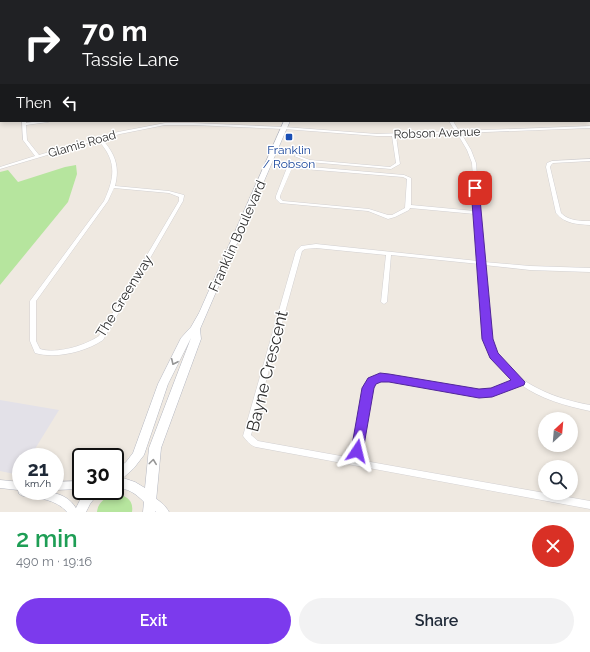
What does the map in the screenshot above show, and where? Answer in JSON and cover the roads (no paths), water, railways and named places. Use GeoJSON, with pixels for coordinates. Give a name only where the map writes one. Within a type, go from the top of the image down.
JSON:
{"type":"FeatureCollection","features":[{"type":"Feature","properties":{"kind":"main road","name":"Franklin Boulevard"},"geometry":{"type":"LineString","coordinates":[[124,470],[138,455],[163,384],[183,344],[195,329],[286,124]]}},
{"type":"Feature","properties":{"kind":"main road","name":"Franklin Boulevard"},"geometry":{"type":"LineString","coordinates":[[150,506],[155,448],[196,339],[195,329]]}},
{"type":"Feature","properties":{"kind":"main road"},"geometry":{"type":"LineString","coordinates":[[124,484],[129,484],[137,488],[150,506]]}},
{"type":"Feature","properties":{"kind":"main road"},"geometry":{"type":"LineString","coordinates":[[80,512],[86,500]]}},
{"type":"Feature","properties":{"kind":"street"},"geometry":{"type":"LineString","coordinates":[[36,122],[24,123],[24,140],[38,157]]}},
{"type":"Feature","properties":{"kind":"street"},"geometry":{"type":"LineString","coordinates":[[452,122],[469,150],[474,163],[480,263],[487,339],[494,355],[504,368],[520,382],[545,395],[565,403],[590,408]]}},
{"type":"Feature","properties":{"kind":"street","name":"Glamis Road"},"geometry":{"type":"LineString","coordinates":[[0,168],[135,129],[165,123],[286,124]]}},
{"type":"Feature","properties":{"kind":"street","name":"Robson Avenue"},"geometry":{"type":"LineString","coordinates":[[286,124],[357,134],[394,135],[590,127]]}},
{"type":"Feature","properties":{"kind":"street"},"geometry":{"type":"LineString","coordinates":[[296,156],[309,161],[391,168],[398,164],[394,135]]}},
{"type":"Feature","properties":{"kind":"street","name":"The Greenway"},"geometry":{"type":"LineString","coordinates":[[99,139],[112,154],[116,171],[114,187],[106,201],[34,301],[33,341],[37,351],[42,354],[51,354],[92,344],[101,338],[181,202],[182,196],[169,192],[114,187]]}},
{"type":"Feature","properties":{"kind":"street"},"geometry":{"type":"LineString","coordinates":[[590,160],[552,162],[548,167],[559,213],[562,218],[590,223]]}},
{"type":"Feature","properties":{"kind":"street"},"geometry":{"type":"LineString","coordinates":[[290,166],[404,176],[409,178],[408,206],[407,209],[388,217],[369,210],[282,202],[278,199],[278,196],[290,166]]}},
{"type":"Feature","properties":{"kind":"street"},"geometry":{"type":"LineString","coordinates":[[408,206],[477,213]]}},
{"type":"Feature","properties":{"kind":"street","name":"Bayne Crescent"},"geometry":{"type":"LineString","coordinates":[[590,270],[530,268],[309,246],[303,247],[299,251],[247,436],[256,444],[590,504]]}},
{"type":"Feature","properties":{"kind":"street"},"geometry":{"type":"LineString","coordinates":[[384,302],[389,254]]}},
{"type":"Feature","properties":{"kind":"street"},"geometry":{"type":"LineString","coordinates":[[355,461],[368,388],[372,381],[380,378],[389,378],[479,393],[492,392],[520,382]]}},
{"type":"Feature","properties":{"kind":"street"},"geometry":{"type":"LineString","coordinates":[[0,484],[12,487]]}},
{"type":"Feature","properties":{"kind":"street"},"geometry":{"type":"LineString","coordinates":[[63,500],[73,512]]}},
{"type":"Feature","properties":{"kind":"street"},"geometry":{"type":"LineString","coordinates":[[150,506],[164,512]]}},
{"type":"Feature","properties":{"kind":"place","name":"Franklin / Robson"},"geometry":{"type":"Point","coordinates":[289,137]}}]}
